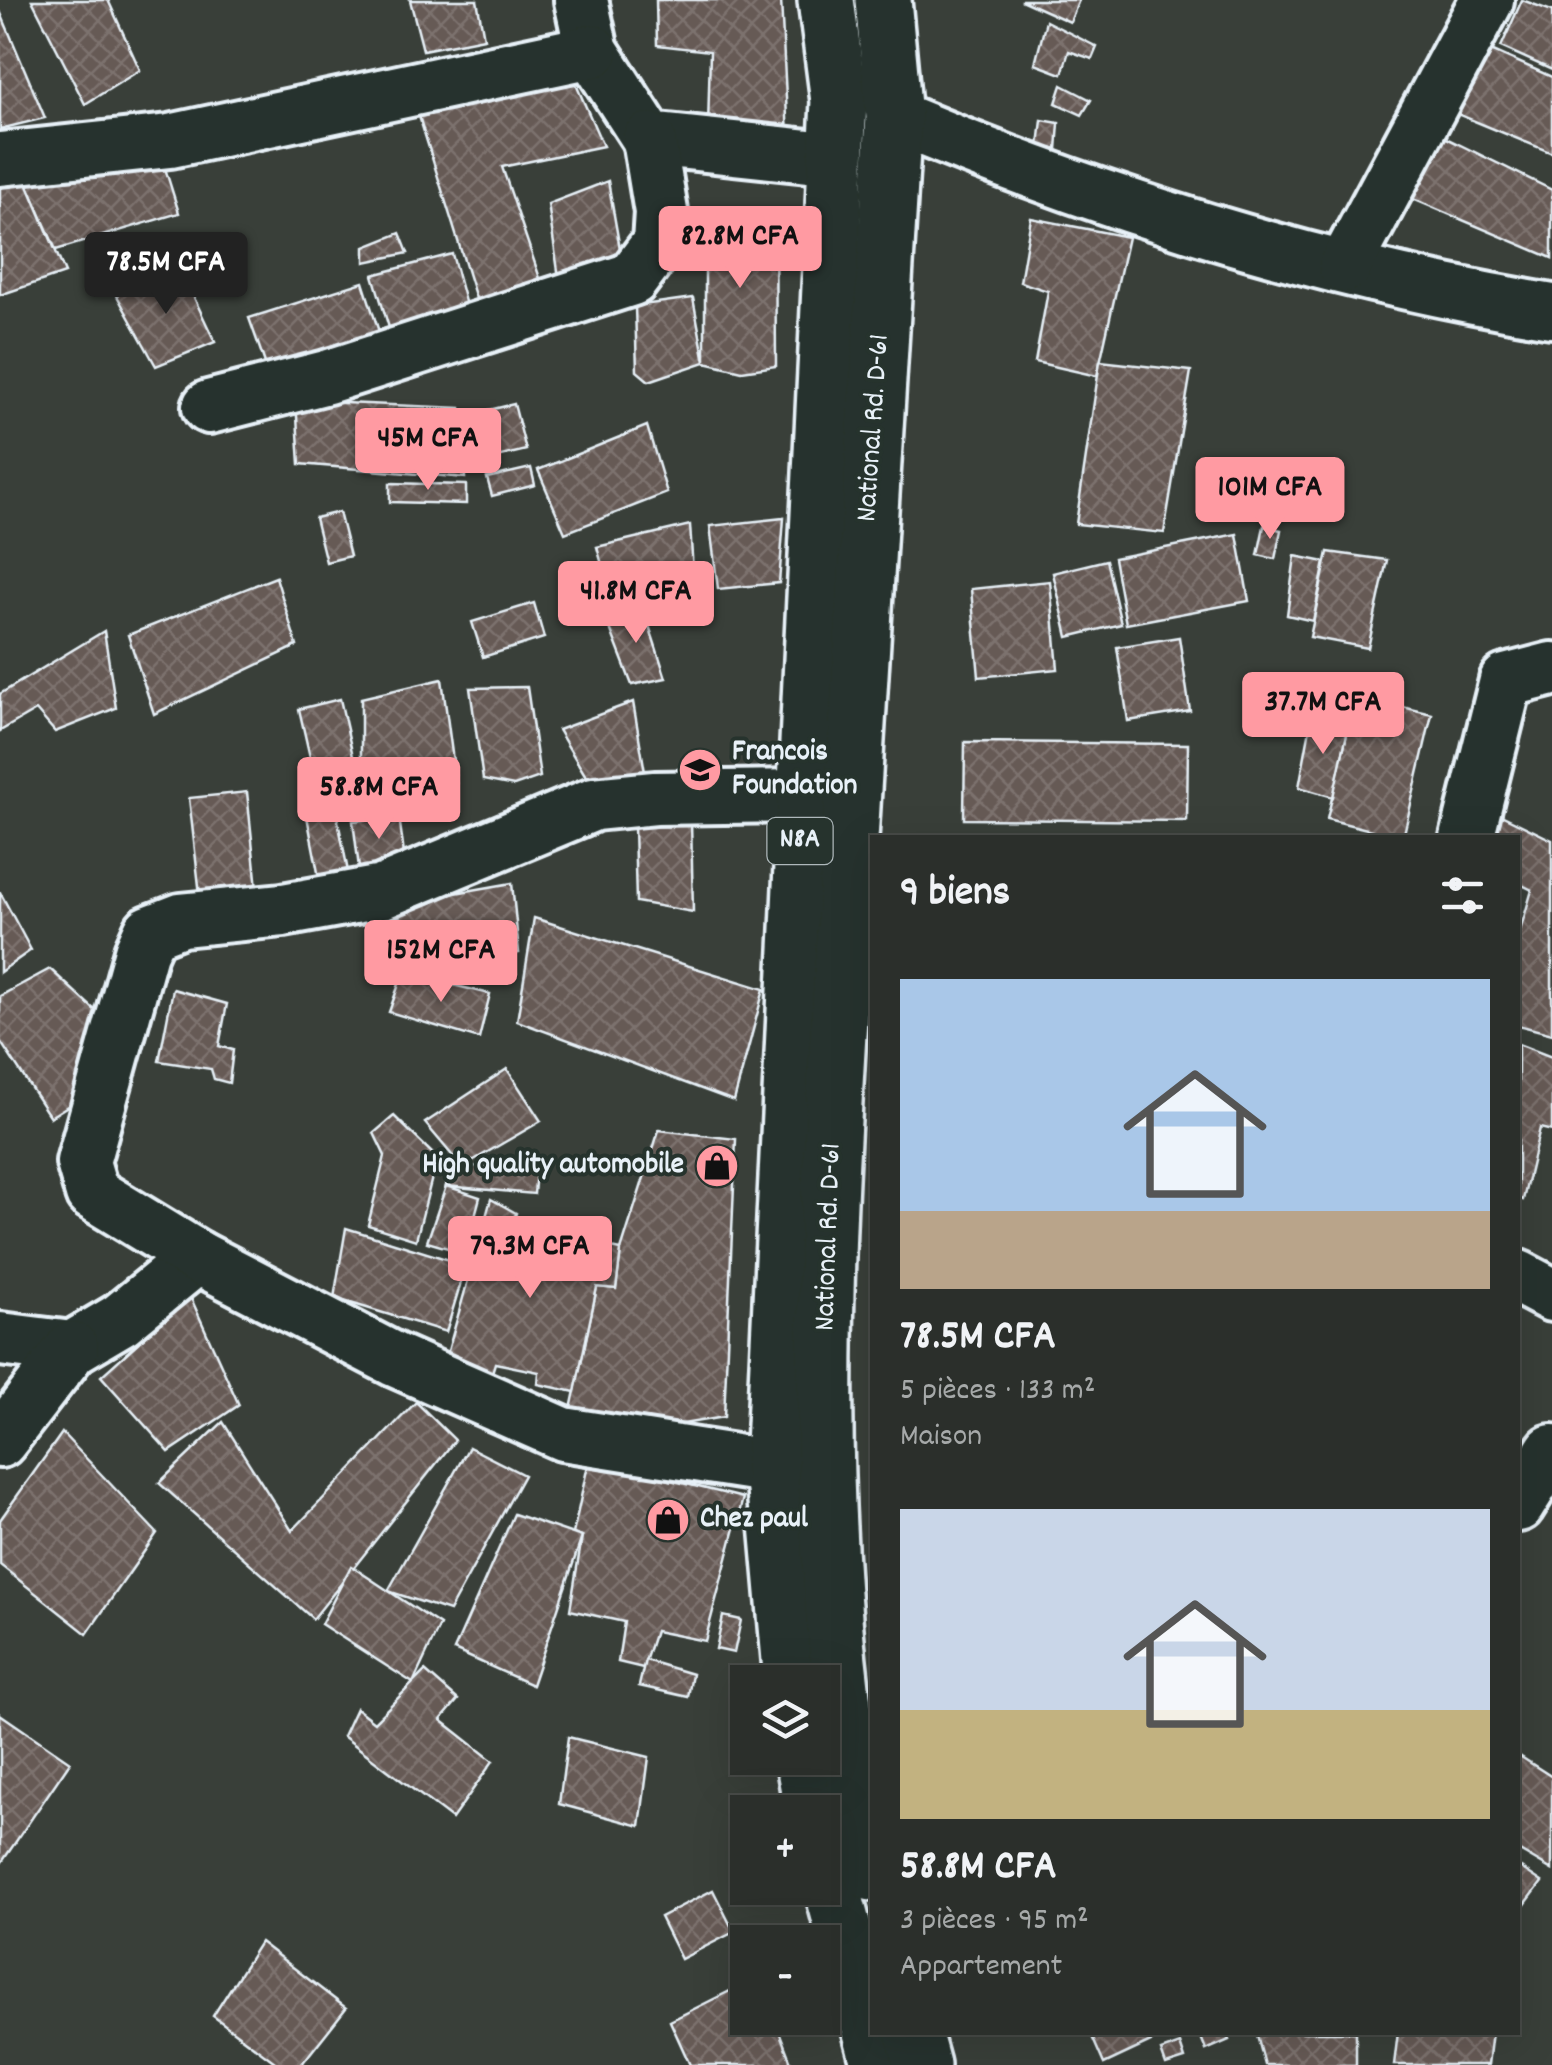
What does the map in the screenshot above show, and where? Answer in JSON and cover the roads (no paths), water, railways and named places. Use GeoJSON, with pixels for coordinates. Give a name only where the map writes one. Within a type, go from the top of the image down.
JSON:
{"type":"FeatureCollection","features":[{"type":"Feature","properties":{"kind":"highway","name":"National Rd. D-61"},"geometry":{"type":"LineString","coordinates":[[790,1665],[773,1467],[802,796],[840,101],[826,0]]}},
{"type":"Feature","properties":{"kind":"highway","name":"National Rd. D-61"},"geometry":{"type":"LineString","coordinates":[[870,1864],[853,1786],[834,1629],[823,1465],[854,1075],[894,118],[883,0]]}},
{"type":"Feature","properties":{"kind":"highway"},"geometry":{"type":"LineString","coordinates":[[837,1905],[870,2028]]}},
{"type":"Feature","properties":{"kind":"highway"},"geometry":{"type":"LineString","coordinates":[[872,2035],[880,2065]]}},
{"type":"Feature","properties":{"kind":"highway"},"geometry":{"type":"LineString","coordinates":[[914,2035],[922,2065]]}},
{"type":"Feature","properties":{"kind":"street"},"geometry":{"type":"LineString","coordinates":[[209,406],[327,377],[632,279],[660,244],[661,212],[649,140],[592,51],[581,0]]}},
{"type":"Feature","properties":{"kind":"street"},"geometry":{"type":"LineString","coordinates":[[1345,266],[1487,0]]}},
{"type":"Feature","properties":{"kind":"street"},"geometry":{"type":"LineString","coordinates":[[0,159],[170,141],[592,51]]}},
{"type":"Feature","properties":{"kind":"street"},"geometry":{"type":"LineString","coordinates":[[894,118],[1035,174],[1345,266],[1552,311]]}},
{"type":"Feature","properties":{"kind":"street"},"geometry":{"type":"LineString","coordinates":[[649,140],[837,159]]}},
{"type":"Feature","properties":{"kind":"street"},"geometry":{"type":"LineString","coordinates":[[1468,835],[1506,681],[1552,668]]}},
{"type":"Feature","properties":{"kind":"street"},"geometry":{"type":"LineString","coordinates":[[773,1467],[563,1434],[394,1360],[197,1257],[92,1193],[83,1162],[141,952],[150,932],[180,920],[283,910],[382,892],[594,804],[655,798],[802,796]]}},
{"type":"Feature","properties":{"kind":"street"},"geometry":{"type":"LineString","coordinates":[[0,1440],[72,1348],[121,1319],[197,1257]]}},
{"type":"Feature","properties":{"kind":"street"},"geometry":{"type":"LineString","coordinates":[[1520,1277],[1552,1296]]}},
{"type":"Feature","properties":{"kind":"street"},"geometry":{"type":"LineString","coordinates":[[0,1339],[72,1348]]}},
{"type":"Feature","properties":{"kind":"street"},"geometry":{"type":"LineString","coordinates":[[1520,1502],[1552,1451]]}},
{"type":"Feature","properties":{"kind":"place","name":"Francois Foundation"},"geometry":{"type":"Point","coordinates":[700,770]}},
{"type":"Feature","properties":{"kind":"place","name":"High quality automobile"},"geometry":{"type":"Point","coordinates":[717,1166]}},
{"type":"Feature","properties":{"kind":"place","name":"Chez paul"},"geometry":{"type":"Point","coordinates":[668,1520]}}]}
